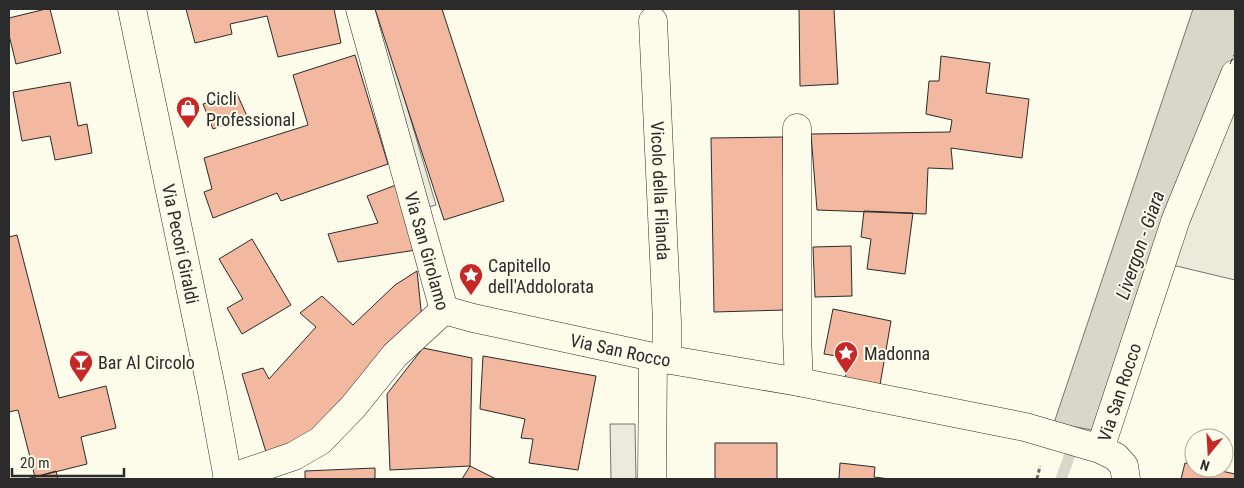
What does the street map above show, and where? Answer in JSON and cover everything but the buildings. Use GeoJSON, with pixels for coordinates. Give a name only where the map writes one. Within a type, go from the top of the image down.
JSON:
{"type":"FeatureCollection","features":[{"type":"Feature","properties":{"kind":"street","name":"Via Pecori Giraldi"},"geometry":{"type":"LineString","coordinates":[[132,9],[212,392],[227,479]]}},
{"type":"Feature","properties":{"kind":"street","name":"Via San Girolamo"},"geometry":{"type":"LineString","coordinates":[[227,479],[294,456],[320,441],[353,407],[395,355],[444,310],[360,9]]}},
{"type":"Feature","properties":{"kind":"street","name":"Vicolo della Filanda"},"geometry":{"type":"LineString","coordinates":[[652,479],[660,359],[667,322],[653,21]]}},
{"type":"Feature","properties":{"kind":"street","name":"Via San Rocco"},"geometry":{"type":"LineString","coordinates":[[444,310],[660,359],[799,382],[1025,427],[1100,450],[1176,219],[1235,74]]}},
{"type":"Feature","properties":{"kind":"street"},"geometry":{"type":"LineString","coordinates":[[797,128],[797,336],[799,382]]}},
{"type":"Feature","properties":{"kind":"street"},"geometry":{"type":"LineString","coordinates":[[1100,450],[1116,457],[1124,466],[1126,479]]}},
{"type":"Feature","properties":{"kind":"shaded area"},"geometry":{"type":"Polygon","coordinates":[[[360,9],[378,9],[436,205],[421,209],[360,9]]]}},
{"type":"Feature","properties":{"kind":"shaded area"},"geometry":{"type":"Polygon","coordinates":[[[1235,63],[1235,280],[1168,264],[1235,63]]]}},
{"type":"Feature","properties":{"kind":"shaded area"},"geometry":{"type":"Polygon","coordinates":[[[610,424],[635,424],[636,479],[611,479],[610,424]]]}},
{"type":"Feature","properties":{"kind":"water"},"geometry":{"type":"Polygon","coordinates":[[[1193,9],[1235,9],[1235,63],[1114,434],[1054,423],[1193,9]]]}},
{"type":"Feature","properties":{"kind":"waterway","name":"Livergon - Giara"},"geometry":{"type":"LineString","coordinates":[[1061,479],[1075,441]]}},
{"type":"Feature","properties":{"kind":"fence"},"geometry":{"type":"LineString","coordinates":[[1230,64],[1235,53]]}},
{"type":"Feature","properties":{"kind":"place","name":"Cicli Professional"},"geometry":{"type":"Point","coordinates":[188,129]}},
{"type":"Feature","properties":{"kind":"place","name":"Capitello dell'Addolorata"},"geometry":{"type":"Point","coordinates":[471,296]}},
{"type":"Feature","properties":{"kind":"place","name":"Madonna"},"geometry":{"type":"Point","coordinates":[846,374]}},
{"type":"Feature","properties":{"kind":"place","name":"Bar Al Circolo"},"geometry":{"type":"Point","coordinates":[81,383]}}]}
